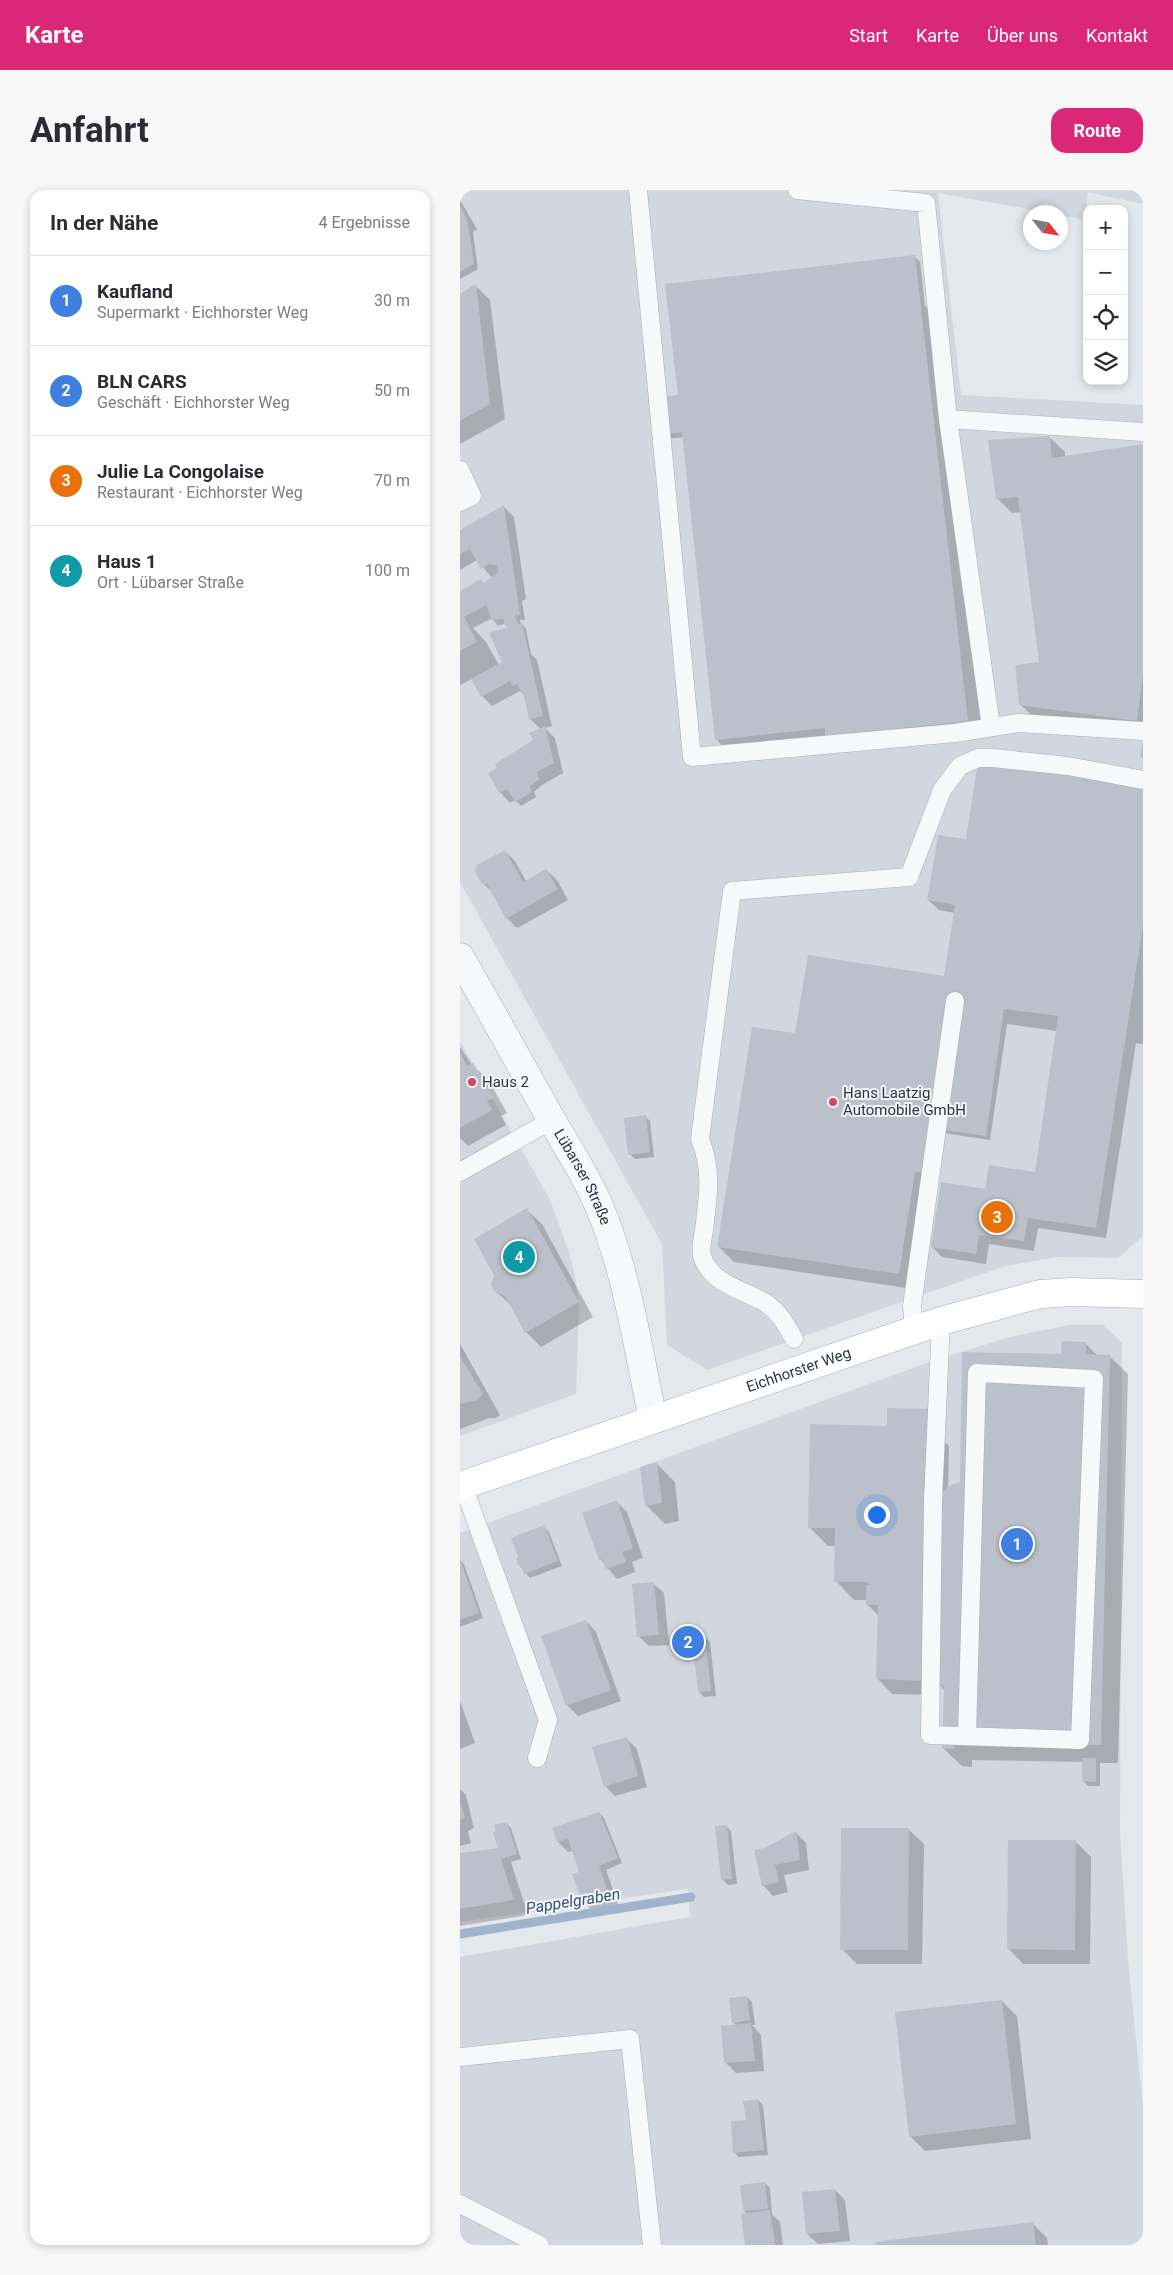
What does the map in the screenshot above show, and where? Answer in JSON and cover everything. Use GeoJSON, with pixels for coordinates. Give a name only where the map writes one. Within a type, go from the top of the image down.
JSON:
{"type":"FeatureCollection","features":[{"type":"Feature","properties":{"kind":"main road","name":"Eichhorster Weg"},"geometry":{"type":"LineString","coordinates":[[462,1486],[914,1330],[1040,1294],[1072,1292],[1143,1294]]}},
{"type":"Feature","properties":{"kind":"street","name":"Lübarser Straße"},"geometry":{"type":"LineString","coordinates":[[464,971],[580,1166],[600,1206],[627,1299],[652,1419]]}},
{"type":"Feature","properties":{"kind":"lane"},"geometry":{"type":"LineString","coordinates":[[638,190],[692,757],[955,733],[1019,723],[1143,731]]}},
{"type":"Feature","properties":{"kind":"lane"},"geometry":{"type":"LineString","coordinates":[[797,190],[926,203],[948,419],[991,727]]}},
{"type":"Feature","properties":{"kind":"lane"},"geometry":{"type":"LineString","coordinates":[[948,419],[1143,432]]}},
{"type":"Feature","properties":{"kind":"lane"},"geometry":{"type":"LineString","coordinates":[[460,470],[472,496],[460,502]]}},
{"type":"Feature","properties":{"kind":"lane"},"geometry":{"type":"LineString","coordinates":[[794,1339],[787,1325],[764,1302],[737,1290],[713,1274],[702,1256],[710,1184],[708,1159],[700,1140],[732,891],[909,877],[942,790],[960,766],[985,759],[1068,766],[1143,780]]}},
{"type":"Feature","properties":{"kind":"lane"},"geometry":{"type":"LineString","coordinates":[[914,1330],[912,1306],[955,1001]]}},
{"type":"Feature","properties":{"kind":"lane"},"geometry":{"type":"LineString","coordinates":[[460,1172],[552,1120]]}},
{"type":"Feature","properties":{"kind":"lane"},"geometry":{"type":"LineString","coordinates":[[941,1322],[933,1510],[930,1735],[1080,1740],[1094,1378],[977,1373],[967,1736]]}},
{"type":"Feature","properties":{"kind":"lane"},"geometry":{"type":"LineString","coordinates":[[462,1486],[548,1720],[537,1758]]}},
{"type":"Feature","properties":{"kind":"lane"},"geometry":{"type":"LineString","coordinates":[[460,2057],[630,2039],[652,2245]]}},
{"type":"Feature","properties":{"kind":"lane"},"geometry":{"type":"LineString","coordinates":[[460,2204],[540,2245]]}},
{"type":"Feature","properties":{"kind":"shaded area"},"geometry":{"type":"Polygon","coordinates":[[[460,190],[1143,190],[1143,204],[1088,192],[1087,205],[1083,205],[1083,220],[1068,216],[1068,205],[1023,205],[1023,208],[938,193],[961,395],[1143,405],[1143,1236],[1118,1258],[1058,1257],[1005,1266],[707,1370],[667,1345],[662,1244],[460,882],[460,190]]]}},
{"type":"Feature","properties":{"kind":"shaded area"},"geometry":{"type":"Polygon","coordinates":[[[460,1041],[550,1200],[569,1252],[576,1281],[579,1312],[576,1394],[460,1436],[460,1041]]]}},
{"type":"Feature","properties":{"kind":"shaded area"},"geometry":{"type":"Polygon","coordinates":[[[1069,1325],[1103,1325],[1122,1343],[1120,1831],[1128,1961],[1143,2106],[1143,2245],[460,2245],[460,1957],[690,1917],[688,1889],[460,1922],[460,1533],[932,1361],[1010,1337],[1069,1325]]]}},
{"type":"Feature","properties":{"kind":"building"},"geometry":{"type":"Polygon","coordinates":[[[460,206],[467,219],[474,264],[460,272],[460,206]]]}},
{"type":"Feature","properties":{"kind":"building"},"geometry":{"type":"Polygon","coordinates":[[[915,255],[968,721],[825,736],[825,728],[715,740],[682,432],[659,435],[655,398],[678,395],[665,284],[915,255]]]}},
{"type":"Feature","properties":{"kind":"building"},"geometry":{"type":"Polygon","coordinates":[[[476,284],[490,404],[460,421],[460,294],[476,284]]]}},
{"type":"Feature","properties":{"kind":"building"},"geometry":{"type":"Polygon","coordinates":[[[1050,436],[1052,458],[1143,444],[1143,674],[1137,721],[1019,705],[1015,665],[1039,662],[1018,497],[996,499],[988,440],[1050,436]]]}},
{"type":"Feature","properties":{"kind":"building"},"geometry":{"type":"Polygon","coordinates":[[[504,505],[520,615],[515,616],[518,624],[522,623],[543,716],[529,719],[524,696],[517,684],[513,686],[510,681],[481,697],[471,679],[502,662],[489,633],[506,628],[503,618],[492,621],[486,605],[464,617],[477,642],[460,651],[460,591],[481,579],[484,583],[498,572],[497,565],[489,564],[481,569],[470,549],[460,554],[460,530],[504,505]]]}},
{"type":"Feature","properties":{"kind":"building"},"geometry":{"type":"Polygon","coordinates":[[[545,726],[554,763],[537,772],[539,779],[530,787],[532,792],[515,802],[507,789],[499,793],[488,773],[497,768],[495,764],[533,740],[529,733],[545,726]]]}},
{"type":"Feature","properties":{"kind":"building"},"geometry":{"type":"Polygon","coordinates":[[[1143,743],[1143,758],[1140,757],[1143,743]]]}},
{"type":"Feature","properties":{"kind":"building"},"geometry":{"type":"Polygon","coordinates":[[[978,761],[1143,786],[1143,925],[1096,1228],[1028,1218],[1024,1241],[979,1235],[976,1254],[931,1247],[941,1182],[985,1189],[989,1165],[1035,1172],[1058,1016],[1004,1009],[986,1136],[932,1128],[926,1173],[915,1172],[899,1274],[717,1247],[752,1027],[795,1033],[808,955],[944,976],[955,905],[927,900],[938,835],[966,839],[978,761]]]}},
{"type":"Feature","properties":{"kind":"building"},"geometry":{"type":"Polygon","coordinates":[[[505,850],[523,882],[546,869],[558,889],[506,919],[487,884],[482,884],[475,871],[477,865],[505,850]]]}},
{"type":"Feature","properties":{"kind":"building","name":"Haus 2"},"geometry":{"type":"Polygon","coordinates":[[[460,1053],[467,1066],[473,1063],[493,1098],[487,1101],[492,1110],[460,1128],[460,1053]]]}},
{"type":"Feature","properties":{"kind":"building"},"geometry":{"type":"Polygon","coordinates":[[[646,1115],[650,1152],[628,1155],[624,1118],[646,1115]]]}},
{"type":"Feature","properties":{"kind":"building"},"geometry":{"type":"Polygon","coordinates":[[[527,1208],[579,1302],[525,1333],[505,1296],[494,1291],[491,1284],[494,1275],[474,1239],[527,1208]]]}},
{"type":"Feature","properties":{"kind":"building"},"geometry":{"type":"Polygon","coordinates":[[[1062,1341],[1086,1342],[1086,1354],[1110,1355],[1101,1745],[954,1742],[954,1749],[942,1748],[944,1687],[939,1683],[925,1681],[876,1679],[878,1605],[866,1605],[866,1585],[870,1585],[867,1582],[834,1582],[835,1528],[808,1528],[810,1424],[887,1426],[887,1408],[931,1409],[938,1497],[947,1487],[960,1482],[962,1352],[1061,1354],[1062,1341]]]}},
{"type":"Feature","properties":{"kind":"building"},"geometry":{"type":"Polygon","coordinates":[[[460,1356],[483,1394],[477,1400],[460,1404],[460,1356]]]}},
{"type":"Feature","properties":{"kind":"building"},"geometry":{"type":"Polygon","coordinates":[[[657,1462],[662,1503],[645,1506],[640,1467],[657,1462]]]}},
{"type":"Feature","properties":{"kind":"building"},"geometry":{"type":"Polygon","coordinates":[[[617,1500],[633,1548],[622,1552],[626,1562],[606,1569],[602,1559],[599,1560],[582,1513],[617,1500]]]}},
{"type":"Feature","properties":{"kind":"building"},"geometry":{"type":"Polygon","coordinates":[[[544,1525],[558,1561],[524,1574],[520,1565],[518,1566],[516,1558],[518,1557],[511,1538],[544,1525]]]}},
{"type":"Feature","properties":{"kind":"building"},"geometry":{"type":"Polygon","coordinates":[[[460,1559],[479,1613],[460,1620],[460,1559]]]}},
{"type":"Feature","properties":{"kind":"building"},"geometry":{"type":"Polygon","coordinates":[[[654,1582],[659,1635],[637,1637],[632,1584],[654,1582]]]}},
{"type":"Feature","properties":{"kind":"building"},"geometry":{"type":"Polygon","coordinates":[[[586,1620],[611,1690],[566,1706],[541,1636],[586,1620]]]}},
{"type":"Feature","properties":{"kind":"building"},"geometry":{"type":"Polygon","coordinates":[[[705,1636],[711,1691],[698,1692],[692,1638],[705,1636]]]}},
{"type":"Feature","properties":{"kind":"building"},"geometry":{"type":"Polygon","coordinates":[[[627,1737],[638,1776],[604,1787],[592,1747],[627,1737]]]}},
{"type":"Feature","properties":{"kind":"building"},"geometry":{"type":"Polygon","coordinates":[[[1082,1758],[1096,1758],[1096,1782],[1082,1781],[1082,1758]]]}},
{"type":"Feature","properties":{"kind":"building"},"geometry":{"type":"Polygon","coordinates":[[[460,1802],[465,1818],[460,1820],[460,1802]]]}},
{"type":"Feature","properties":{"kind":"building"},"geometry":{"type":"Polygon","coordinates":[[[599,1812],[618,1858],[599,1866],[609,1894],[583,1904],[572,1874],[579,1872],[568,1839],[557,1842],[552,1828],[599,1812]]]}},
{"type":"Feature","properties":{"kind":"building"},"geometry":{"type":"Polygon","coordinates":[[[507,1822],[517,1854],[501,1859],[514,1900],[460,1909],[460,1853],[498,1848],[493,1832],[496,1831],[494,1825],[507,1822]]]}},
{"type":"Feature","properties":{"kind":"building"},"geometry":{"type":"Polygon","coordinates":[[[727,1825],[732,1879],[721,1880],[715,1826],[727,1825]]]}},
{"type":"Feature","properties":{"kind":"building"},"geometry":{"type":"Polygon","coordinates":[[[841,1828],[909,1828],[908,1950],[840,1950],[841,1828]]]}},
{"type":"Feature","properties":{"kind":"building"},"geometry":{"type":"Polygon","coordinates":[[[796,1831],[800,1860],[775,1865],[779,1882],[762,1886],[754,1850],[764,1848],[796,1831]]]}},
{"type":"Feature","properties":{"kind":"building"},"geometry":{"type":"Polygon","coordinates":[[[1008,1840],[1076,1840],[1075,1950],[1007,1949],[1008,1840]]]}},
{"type":"Feature","properties":{"kind":"building"},"geometry":{"type":"Polygon","coordinates":[[[747,1996],[750,2020],[732,2023],[729,1998],[747,1996]]]}},
{"type":"Feature","properties":{"kind":"building"},"geometry":{"type":"Polygon","coordinates":[[[1002,2000],[1016,2124],[909,2137],[895,2012],[1002,2000]]]}},
{"type":"Feature","properties":{"kind":"building"},"geometry":{"type":"Polygon","coordinates":[[[751,2023],[755,2061],[724,2063],[721,2026],[751,2023]]]}},
{"type":"Feature","properties":{"kind":"building"},"geometry":{"type":"Polygon","coordinates":[[[758,2099],[764,2150],[733,2153],[731,2121],[746,2120],[743,2101],[758,2099]]]}},
{"type":"Feature","properties":{"kind":"building"},"geometry":{"type":"Polygon","coordinates":[[[765,2182],[768,2209],[743,2211],[740,2185],[765,2182]]]}},
{"type":"Feature","properties":{"kind":"building"},"geometry":{"type":"Polygon","coordinates":[[[835,2189],[840,2231],[806,2234],[802,2192],[835,2189]]]}},
{"type":"Feature","properties":{"kind":"building"},"geometry":{"type":"Polygon","coordinates":[[[770,2210],[775,2245],[745,2245],[741,2214],[770,2210]]]}},
{"type":"Feature","properties":{"kind":"building"},"geometry":{"type":"Polygon","coordinates":[[[1033,2222],[1036,2245],[875,2245],[875,2242],[1033,2222]]]}},
{"type":"Feature","properties":{"kind":"waterway","name":"Pappelgraben"},"geometry":{"type":"LineString","coordinates":[[460,1934],[691,1897]]}},
{"type":"Feature","properties":{"kind":"place","name":"Haus 2"},"geometry":{"type":"Point","coordinates":[472,1082]}},
{"type":"Feature","properties":{"kind":"place","name":"Hans Laatzig Automobile GmbH"},"geometry":{"type":"Point","coordinates":[833,1102]}},
{"type":"Feature","properties":{"kind":"place","name":"Julie La Congolaise"},"geometry":{"type":"Point","coordinates":[997,1217]}},
{"type":"Feature","properties":{"kind":"place","name":"Haus 1"},"geometry":{"type":"Point","coordinates":[519,1257]}},
{"type":"Feature","properties":{"kind":"place","name":"Kaufland"},"geometry":{"type":"Point","coordinates":[1017,1544]}},
{"type":"Feature","properties":{"kind":"place","name":"BLN CARS"},"geometry":{"type":"Point","coordinates":[688,1642]}}]}
